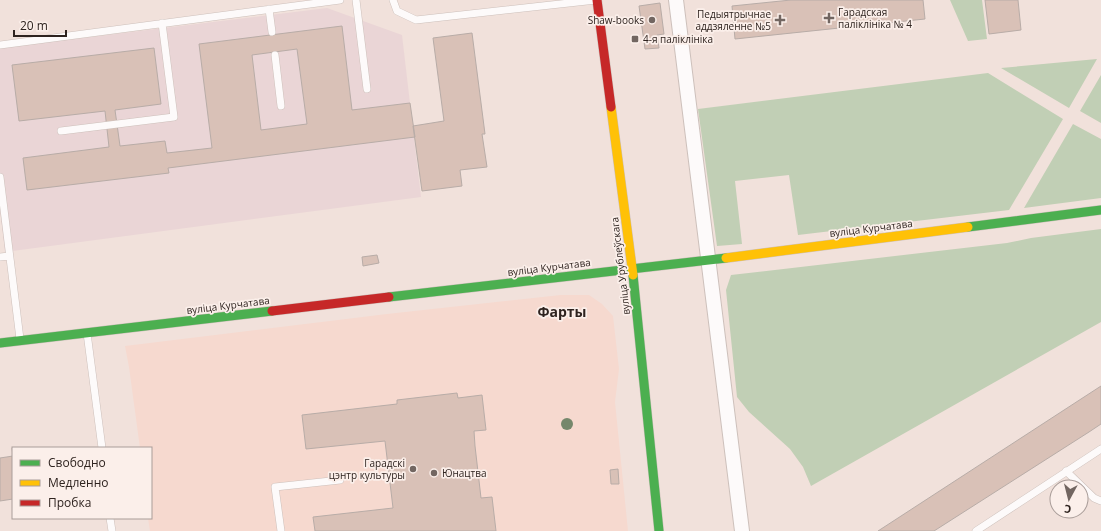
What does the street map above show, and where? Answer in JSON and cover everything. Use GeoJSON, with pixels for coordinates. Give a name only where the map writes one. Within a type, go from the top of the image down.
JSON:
{"type":"FeatureCollection","features":[{"type":"Feature","properties":{"kind":"main road","name":"вуліца Урублеўскага"},"geometry":{"type":"LineString","coordinates":[[597,0],[632,269],[659,531]]}},
{"type":"Feature","properties":{"kind":"main road","name":"вуліца Курчатава"},"geometry":{"type":"LineString","coordinates":[[0,343],[708,260],[1101,210]]}},
{"type":"Feature","properties":{"kind":"street"},"geometry":{"type":"LineString","coordinates":[[676,0],[742,531]]}},
{"type":"Feature","properties":{"kind":"lane"},"geometry":{"type":"LineString","coordinates":[[0,45],[340,0]]}},
{"type":"Feature","properties":{"kind":"lane"},"geometry":{"type":"LineString","coordinates":[[356,0],[368,89]]}},
{"type":"Feature","properties":{"kind":"lane"},"geometry":{"type":"LineString","coordinates":[[394,0],[397,11],[416,20],[597,0]]}},
{"type":"Feature","properties":{"kind":"lane"},"geometry":{"type":"LineString","coordinates":[[269,9],[272,32]]}},
{"type":"Feature","properties":{"kind":"lane"},"geometry":{"type":"LineString","coordinates":[[61,131],[174,117],[162,24]]}},
{"type":"Feature","properties":{"kind":"lane"},"geometry":{"type":"LineString","coordinates":[[275,55],[281,106]]}},
{"type":"Feature","properties":{"kind":"lane"},"geometry":{"type":"LineString","coordinates":[[0,176],[20,341]]}},
{"type":"Feature","properties":{"kind":"lane"},"geometry":{"type":"LineString","coordinates":[[0,257],[9,256]]}},
{"type":"Feature","properties":{"kind":"lane"},"geometry":{"type":"LineString","coordinates":[[87,334],[102,447]]}},
{"type":"Feature","properties":{"kind":"lane"},"geometry":{"type":"LineString","coordinates":[[976,531],[1101,449]]}},
{"type":"Feature","properties":{"kind":"lane"},"geometry":{"type":"LineString","coordinates":[[1066,471],[1094,498],[1101,501]]}},
{"type":"Feature","properties":{"kind":"lane"},"geometry":{"type":"LineString","coordinates":[[281,531],[275,487],[340,480]]}},
{"type":"Feature","properties":{"kind":"lane"},"geometry":{"type":"LineString","coordinates":[[110,519],[112,531]]}},
{"type":"Feature","properties":{"kind":"shaded area"},"geometry":{"type":"Polygon","coordinates":[[[327,8],[402,35],[421,197],[5,252],[0,210],[0,48],[327,8]]]}},
{"type":"Feature","properties":{"kind":"shaded area"},"geometry":{"type":"Polygon","coordinates":[[[561,295],[589,295],[602,304],[613,316],[619,369],[615,402],[628,531],[150,531],[148,519],[152,519],[152,447],[140,447],[125,346],[387,314],[561,295]]]}},
{"type":"Feature","properties":{"kind":"green space"},"geometry":{"type":"Polygon","coordinates":[[[950,0],[982,0],[987,39],[968,41],[950,0]]]}},
{"type":"Feature","properties":{"kind":"green space"},"geometry":{"type":"Polygon","coordinates":[[[1097,59],[1069,108],[1001,68],[1097,59]]]}},
{"type":"Feature","properties":{"kind":"green space"},"geometry":{"type":"Polygon","coordinates":[[[988,73],[1063,119],[1009,210],[798,235],[789,175],[735,181],[742,244],[717,246],[698,109],[988,73]]]}},
{"type":"Feature","properties":{"kind":"green space"},"geometry":{"type":"Polygon","coordinates":[[[1101,75],[1101,123],[1080,111],[1101,75]]]}},
{"type":"Feature","properties":{"kind":"green space"},"geometry":{"type":"Polygon","coordinates":[[[1073,124],[1101,139],[1101,198],[1024,208],[1073,124]]]}},
{"type":"Feature","properties":{"kind":"green space"},"geometry":{"type":"Polygon","coordinates":[[[1101,229],[1101,322],[811,486],[803,467],[790,449],[749,412],[737,397],[726,290],[731,275],[1007,243],[1031,238],[1101,229]]]}},
{"type":"Feature","properties":{"kind":"building"},"geometry":{"type":"Polygon","coordinates":[[[791,0],[923,0],[925,19],[735,39],[732,6],[791,0]]]}},
{"type":"Feature","properties":{"kind":"building"},"geometry":{"type":"Polygon","coordinates":[[[985,0],[1018,0],[1021,30],[989,34],[985,0]]]}},
{"type":"Feature","properties":{"kind":"building","name":"Shaw-books"},"geometry":{"type":"Polygon","coordinates":[[[660,3],[664,34],[657,35],[659,48],[645,49],[639,6],[660,3]]]}},
{"type":"Feature","properties":{"kind":"building"},"geometry":{"type":"Polygon","coordinates":[[[342,26],[352,110],[410,103],[415,137],[168,168],[169,173],[27,190],[23,158],[109,147],[105,111],[19,121],[12,65],[154,48],[161,104],[115,110],[120,146],[165,141],[167,153],[212,148],[199,44],[342,26]],[[297,49],[252,55],[261,130],[307,124],[297,49]]]}},
{"type":"Feature","properties":{"kind":"building"},"geometry":{"type":"Polygon","coordinates":[[[472,33],[485,134],[482,134],[487,167],[460,170],[462,186],[422,191],[413,126],[444,121],[433,38],[472,33]]]}},
{"type":"Feature","properties":{"kind":"building"},"geometry":{"type":"Polygon","coordinates":[[[377,255],[379,263],[363,266],[362,257],[377,255]]]}},
{"type":"Feature","properties":{"kind":"building"},"geometry":{"type":"Polygon","coordinates":[[[1101,386],[1101,424],[1089,432],[934,531],[878,531],[1101,386]]]}},
{"type":"Feature","properties":{"kind":"building","name":"Юнацтва"},"geometry":{"type":"Polygon","coordinates":[[[457,393],[458,398],[482,395],[486,430],[474,431],[475,446],[481,498],[492,497],[496,531],[315,531],[313,517],[393,508],[385,441],[306,449],[302,415],[397,404],[397,400],[457,393]]]}},
{"type":"Feature","properties":{"kind":"building"},"geometry":{"type":"Polygon","coordinates":[[[12,456],[12,499],[0,501],[0,458],[12,456]]]}},
{"type":"Feature","properties":{"kind":"building"},"geometry":{"type":"Polygon","coordinates":[[[618,469],[619,484],[611,484],[610,470],[618,469]]]}},
{"type":"Feature","properties":{"kind":"traffic: fast"},"geometry":{"type":"LineString","coordinates":[[968,227],[1101,210]]}},
{"type":"Feature","properties":{"kind":"traffic: fast"},"geometry":{"type":"LineString","coordinates":[[389,297],[726,258]]}},
{"type":"Feature","properties":{"kind":"traffic: fast"},"geometry":{"type":"LineString","coordinates":[[633,275],[659,531]]}},
{"type":"Feature","properties":{"kind":"traffic: fast"},"geometry":{"type":"LineString","coordinates":[[0,343],[272,311]]}},
{"type":"Feature","properties":{"kind":"traffic: slow"},"geometry":{"type":"LineString","coordinates":[[611,107],[633,275]]}},
{"type":"Feature","properties":{"kind":"traffic: slow"},"geometry":{"type":"LineString","coordinates":[[726,258],[968,227]]}},
{"type":"Feature","properties":{"kind":"traffic: jam"},"geometry":{"type":"LineString","coordinates":[[597,0],[611,107]]}},
{"type":"Feature","properties":{"kind":"traffic: jam"},"geometry":{"type":"LineString","coordinates":[[272,311],[389,297]]}},
{"type":"Feature","properties":{"kind":"place","name":"Гарадская паліклініка № 4"},"geometry":{"type":"Point","coordinates":[829,18]}},
{"type":"Feature","properties":{"kind":"place","name":"Shaw-books"},"geometry":{"type":"Point","coordinates":[652,20]}},
{"type":"Feature","properties":{"kind":"place","name":"Педыятрычнае аддзяленне №5"},"geometry":{"type":"Point","coordinates":[780,20]}},
{"type":"Feature","properties":{"kind":"place","name":"4-я паліклініка"},"geometry":{"type":"Point","coordinates":[635,39]}},
{"type":"Feature","properties":{"kind":"place","name":"Гарадскі цэнтр культуры"},"geometry":{"type":"Point","coordinates":[413,469]}},
{"type":"Feature","properties":{"kind":"place","name":"Юнацтва"},"geometry":{"type":"Point","coordinates":[434,473]}},
{"type":"Feature","properties":{"kind":"district","name":"Фарты"},"geometry":{"type":"Point","coordinates":[562,312]}}]}
